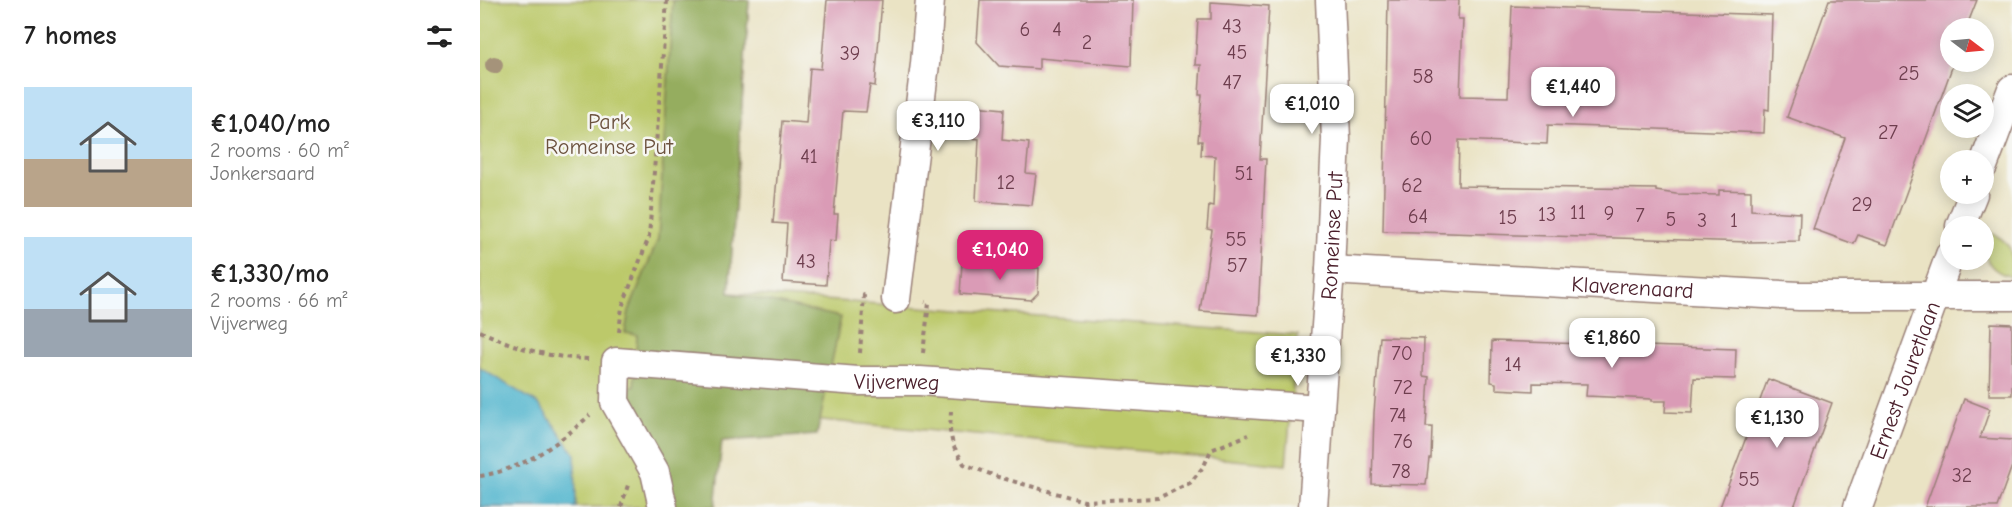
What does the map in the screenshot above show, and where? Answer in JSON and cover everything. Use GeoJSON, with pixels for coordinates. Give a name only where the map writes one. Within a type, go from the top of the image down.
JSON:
{"type":"FeatureCollection","features":[{"type":"Feature","properties":{"kind":"street"},"geometry":{"type":"LineString","coordinates":[[896,299],[925,64],[930,0]]}},
{"type":"Feature","properties":{"kind":"street","name":"Romeinse Put"},"geometry":{"type":"LineString","coordinates":[[1313,507],[1330,270],[1336,139],[1330,0]]}},
{"type":"Feature","properties":{"kind":"street"},"geometry":{"type":"LineString","coordinates":[[1989,150],[2011,96]]}},
{"type":"Feature","properties":{"kind":"street","name":"Klaverenaard"},"geometry":{"type":"LineString","coordinates":[[1330,270],[1799,296],[2012,296]]}},
{"type":"Feature","properties":{"kind":"street","name":"Ernest Jouretlaan"},"geometry":{"type":"LineString","coordinates":[[1858,507],[1944,270]]}},
{"type":"Feature","properties":{"kind":"street","name":"Vijverweg"},"geometry":{"type":"LineString","coordinates":[[616,362],[858,381],[953,384],[1320,409]]}},
{"type":"Feature","properties":{"kind":"street"},"geometry":{"type":"LineString","coordinates":[[616,362],[615,402],[655,472],[663,507]]}},
{"type":"Feature","properties":{"kind":"path"},"geometry":{"type":"LineString","coordinates":[[480,331],[526,351],[565,358],[616,362],[622,307],[649,237],[666,0]]}},
{"type":"Feature","properties":{"kind":"path"},"geometry":{"type":"LineString","coordinates":[[953,384],[950,431],[953,446],[964,464],[998,477],[1084,501],[1158,498],[1190,483],[1204,466],[1211,450],[1253,433]]}},
{"type":"Feature","properties":{"kind":"path"},"geometry":{"type":"LineString","coordinates":[[480,476],[514,467],[541,454],[571,432]]}},
{"type":"Feature","properties":{"kind":"green space","name":"Park Romeinse Put"},"geometry":{"type":"Polygon","coordinates":[[[480,0],[749,0],[729,293],[1298,335],[1286,465],[708,409],[704,507],[480,507],[480,0]]]}},
{"type":"Feature","properties":{"kind":"green space"},"geometry":{"type":"Polygon","coordinates":[[[673,0],[749,0],[729,293],[841,317],[817,435],[722,441],[715,507],[670,507],[622,386],[634,387],[637,335],[625,333],[629,311],[658,239],[673,0]]]}},
{"type":"Feature","properties":{"kind":"green space"},"geometry":{"type":"Polygon","coordinates":[[[1994,235],[2009,247],[2012,258],[2012,277],[1995,270],[1994,235]]]}},
{"type":"Feature","properties":{"kind":"water"},"geometry":{"type":"Polygon","coordinates":[[[480,368],[539,404],[575,454],[576,507],[480,507],[480,368]]]}},
{"type":"Feature","properties":{"kind":"building"},"geometry":{"type":"Polygon","coordinates":[[[827,0],[882,0],[875,86],[870,85],[866,112],[843,111],[834,214],[838,214],[836,241],[829,240],[826,285],[783,282],[787,224],[773,223],[782,121],[806,123],[810,68],[821,69],[827,0]]]}},
{"type":"Feature","properties":{"kind":"building"},"geometry":{"type":"Polygon","coordinates":[[[980,0],[1133,0],[1131,66],[1039,58],[1039,69],[999,66],[977,42],[980,0]]]}},
{"type":"Feature","properties":{"kind":"building"},"geometry":{"type":"Polygon","coordinates":[[[1388,0],[1459,0],[1458,19],[1463,19],[1460,96],[1508,97],[1512,6],[1772,15],[1769,110],[1765,109],[1764,133],[1548,125],[1547,144],[1459,140],[1458,186],[1656,189],[1656,191],[1676,194],[1719,195],[1719,190],[1751,191],[1751,210],[1800,213],[1799,241],[1750,242],[1383,231],[1388,0]]]}},
{"type":"Feature","properties":{"kind":"building"},"geometry":{"type":"Polygon","coordinates":[[[1829,0],[1977,0],[1970,18],[1940,18],[1940,72],[1950,72],[1946,84],[1940,84],[1940,100],[1887,245],[1858,235],[1854,244],[1813,229],[1845,138],[1787,117],[1829,0]]]}},
{"type":"Feature","properties":{"kind":"building"},"geometry":{"type":"Polygon","coordinates":[[[1211,2],[1269,6],[1260,159],[1266,159],[1258,315],[1200,311],[1212,230],[1207,229],[1209,205],[1213,206],[1215,156],[1201,155],[1202,141],[1198,141],[1202,95],[1199,95],[1201,65],[1195,65],[1198,19],[1211,19],[1211,2]]]}},
{"type":"Feature","properties":{"kind":"building"},"geometry":{"type":"Polygon","coordinates":[[[974,106],[1004,109],[1002,140],[1029,143],[1026,173],[1036,174],[1032,205],[976,201],[979,139],[971,138],[974,106]]]}},
{"type":"Feature","properties":{"kind":"building"},"geometry":{"type":"Polygon","coordinates":[[[962,263],[1039,268],[1038,293],[1031,300],[960,294],[962,263]]]}},
{"type":"Feature","properties":{"kind":"building"},"geometry":{"type":"Polygon","coordinates":[[[1991,323],[2012,324],[2012,395],[1989,395],[1991,323]]]}},
{"type":"Feature","properties":{"kind":"building"},"geometry":{"type":"Polygon","coordinates":[[[1380,337],[1424,338],[1423,376],[1429,377],[1426,427],[1432,427],[1431,458],[1429,458],[1426,485],[1372,484],[1374,413],[1380,337]]]}},
{"type":"Feature","properties":{"kind":"building"},"geometry":{"type":"Polygon","coordinates":[[[1492,341],[1736,349],[1735,379],[1694,378],[1692,413],[1665,412],[1666,401],[1586,396],[1587,384],[1533,383],[1533,391],[1496,389],[1496,383],[1491,382],[1492,341]]]}},
{"type":"Feature","properties":{"kind":"building"},"geometry":{"type":"Polygon","coordinates":[[[1768,379],[1832,403],[1794,507],[1720,507],[1768,379]]]}},
{"type":"Feature","properties":{"kind":"building"},"geometry":{"type":"Polygon","coordinates":[[[1964,399],[1990,409],[1980,438],[2012,440],[2012,466],[1997,507],[1925,507],[1964,399]]]}}]}
